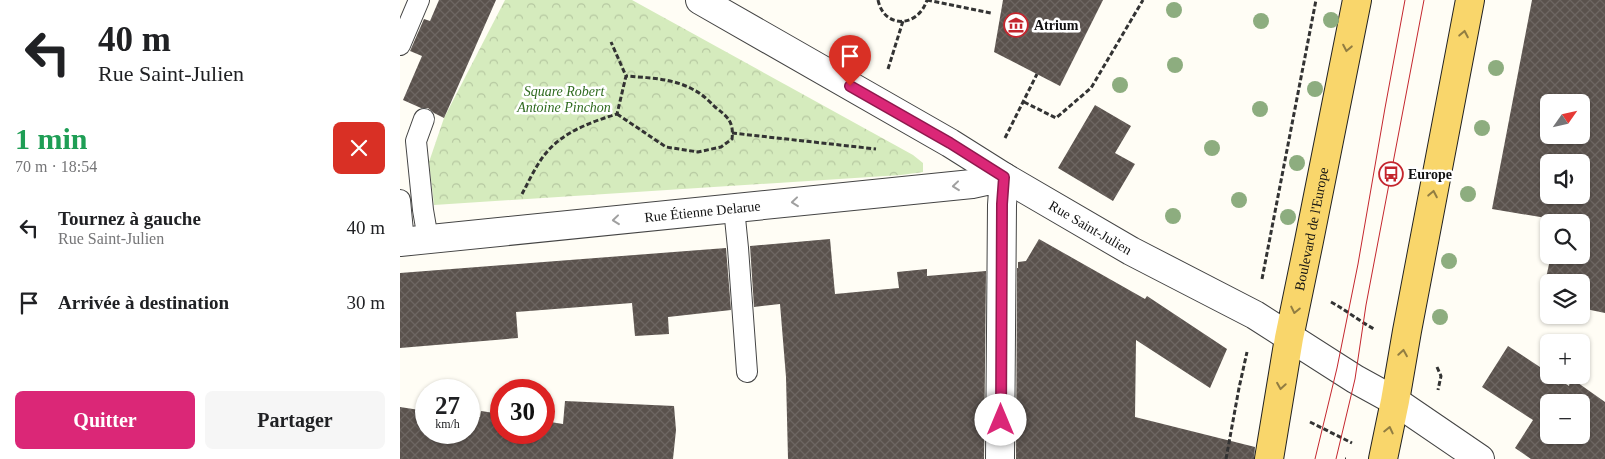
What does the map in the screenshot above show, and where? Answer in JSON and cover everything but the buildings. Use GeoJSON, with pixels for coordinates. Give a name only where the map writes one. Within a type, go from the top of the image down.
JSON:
{"type":"FeatureCollection","features":[{"type":"Feature","properties":{"kind":"main road","name":"Boulevard de l'Europe"},"geometry":{"type":"LineString","coordinates":[[1269,459],[1289,338],[1357,0]]}},
{"type":"Feature","properties":{"kind":"main road"},"geometry":{"type":"LineString","coordinates":[[1382,459],[1396,401],[1404,346],[1470,0]]}},
{"type":"Feature","properties":{"kind":"street","name":"Rue Saint-Julien"},"geometry":{"type":"LineString","coordinates":[[700,0],[950,143],[1004,177],[1131,251],[1255,315],[1354,379],[1396,401],[1480,459]]}},
{"type":"Feature","properties":{"kind":"street","name":"Rue Étienne Delarue"},"geometry":{"type":"LineString","coordinates":[[411,241],[972,184],[1004,177]]}},
{"type":"Feature","properties":{"kind":"street"},"geometry":{"type":"LineString","coordinates":[[1000,459],[1002,204],[1004,177]]}},
{"type":"Feature","properties":{"kind":"lane"},"geometry":{"type":"LineString","coordinates":[[400,45],[418,0]]}},
{"type":"Feature","properties":{"kind":"lane"},"geometry":{"type":"LineString","coordinates":[[411,241],[423,210],[416,141],[424,119]]}},
{"type":"Feature","properties":{"kind":"lane"},"geometry":{"type":"LineString","coordinates":[[400,200],[411,241]]}},
{"type":"Feature","properties":{"kind":"lane"},"geometry":{"type":"LineString","coordinates":[[734,208],[747,372]]}},
{"type":"Feature","properties":{"kind":"path"},"geometry":{"type":"LineString","coordinates":[[878,0],[882,12],[890,18],[899,21],[909,20],[917,16],[924,10],[927,0],[991,13]]}},
{"type":"Feature","properties":{"kind":"path"},"geometry":{"type":"LineString","coordinates":[[1024,102],[1056,118],[1091,88],[1143,0]]}},
{"type":"Feature","properties":{"kind":"path"},"geometry":{"type":"LineString","coordinates":[[1261,282],[1316,0]]}},
{"type":"Feature","properties":{"kind":"path"},"geometry":{"type":"LineString","coordinates":[[888,69],[903,21]]}},
{"type":"Feature","properties":{"kind":"path"},"geometry":{"type":"LineString","coordinates":[[611,42],[626,76],[617,114]]}},
{"type":"Feature","properties":{"kind":"path"},"geometry":{"type":"LineString","coordinates":[[1006,136],[1037,74]]}},
{"type":"Feature","properties":{"kind":"path"},"geometry":{"type":"LineString","coordinates":[[617,114],[666,147],[698,152],[721,147],[732,139],[733,129],[728,117],[696,90],[679,83],[656,78],[626,76]]}},
{"type":"Feature","properties":{"kind":"path"},"geometry":{"type":"LineString","coordinates":[[518,201],[545,154],[561,138],[597,120],[617,114]]}},
{"type":"Feature","properties":{"kind":"path"},"geometry":{"type":"LineString","coordinates":[[732,133],[876,149]]}},
{"type":"Feature","properties":{"kind":"path"},"geometry":{"type":"LineString","coordinates":[[1300,285],[1347,310],[1363,323],[1404,346]]}},
{"type":"Feature","properties":{"kind":"path"},"geometry":{"type":"LineString","coordinates":[[1226,459],[1248,350]]}},
{"type":"Feature","properties":{"kind":"path"},"geometry":{"type":"LineString","coordinates":[[1437,396],[1440,376],[1438,367]]}},
{"type":"Feature","properties":{"kind":"path"},"geometry":{"type":"LineString","coordinates":[[1278,406],[1357,446]]}},
{"type":"Feature","properties":{"kind":"green space","name":"Square Robert Antoine Pinchon"},"geometry":{"type":"Polygon","coordinates":[[[505,0],[632,0],[913,155],[923,163],[923,172],[901,175],[434,205],[429,162],[444,118],[505,0]]]}},
{"type":"Feature","properties":{"kind":"tram line"},"geometry":{"type":"LineString","coordinates":[[1315,459],[1337,368],[1358,264],[1405,0]]}},
{"type":"Feature","properties":{"kind":"tram line"},"geometry":{"type":"LineString","coordinates":[[1336,459],[1355,379],[1366,305],[1424,0]]}},
{"type":"Feature","properties":{"kind":"place","name":"Atrium"},"geometry":{"type":"Point","coordinates":[1016,25]}},
{"type":"Feature","properties":{"kind":"place","name":"Europe"},"geometry":{"type":"Point","coordinates":[1391,174]}},
{"type":"Feature","properties":{"kind":"route"},"geometry":{"type":"LineString","coordinates":[[850,86],[950,143],[1004,177],[1002,204],[1001,420]]}}]}
